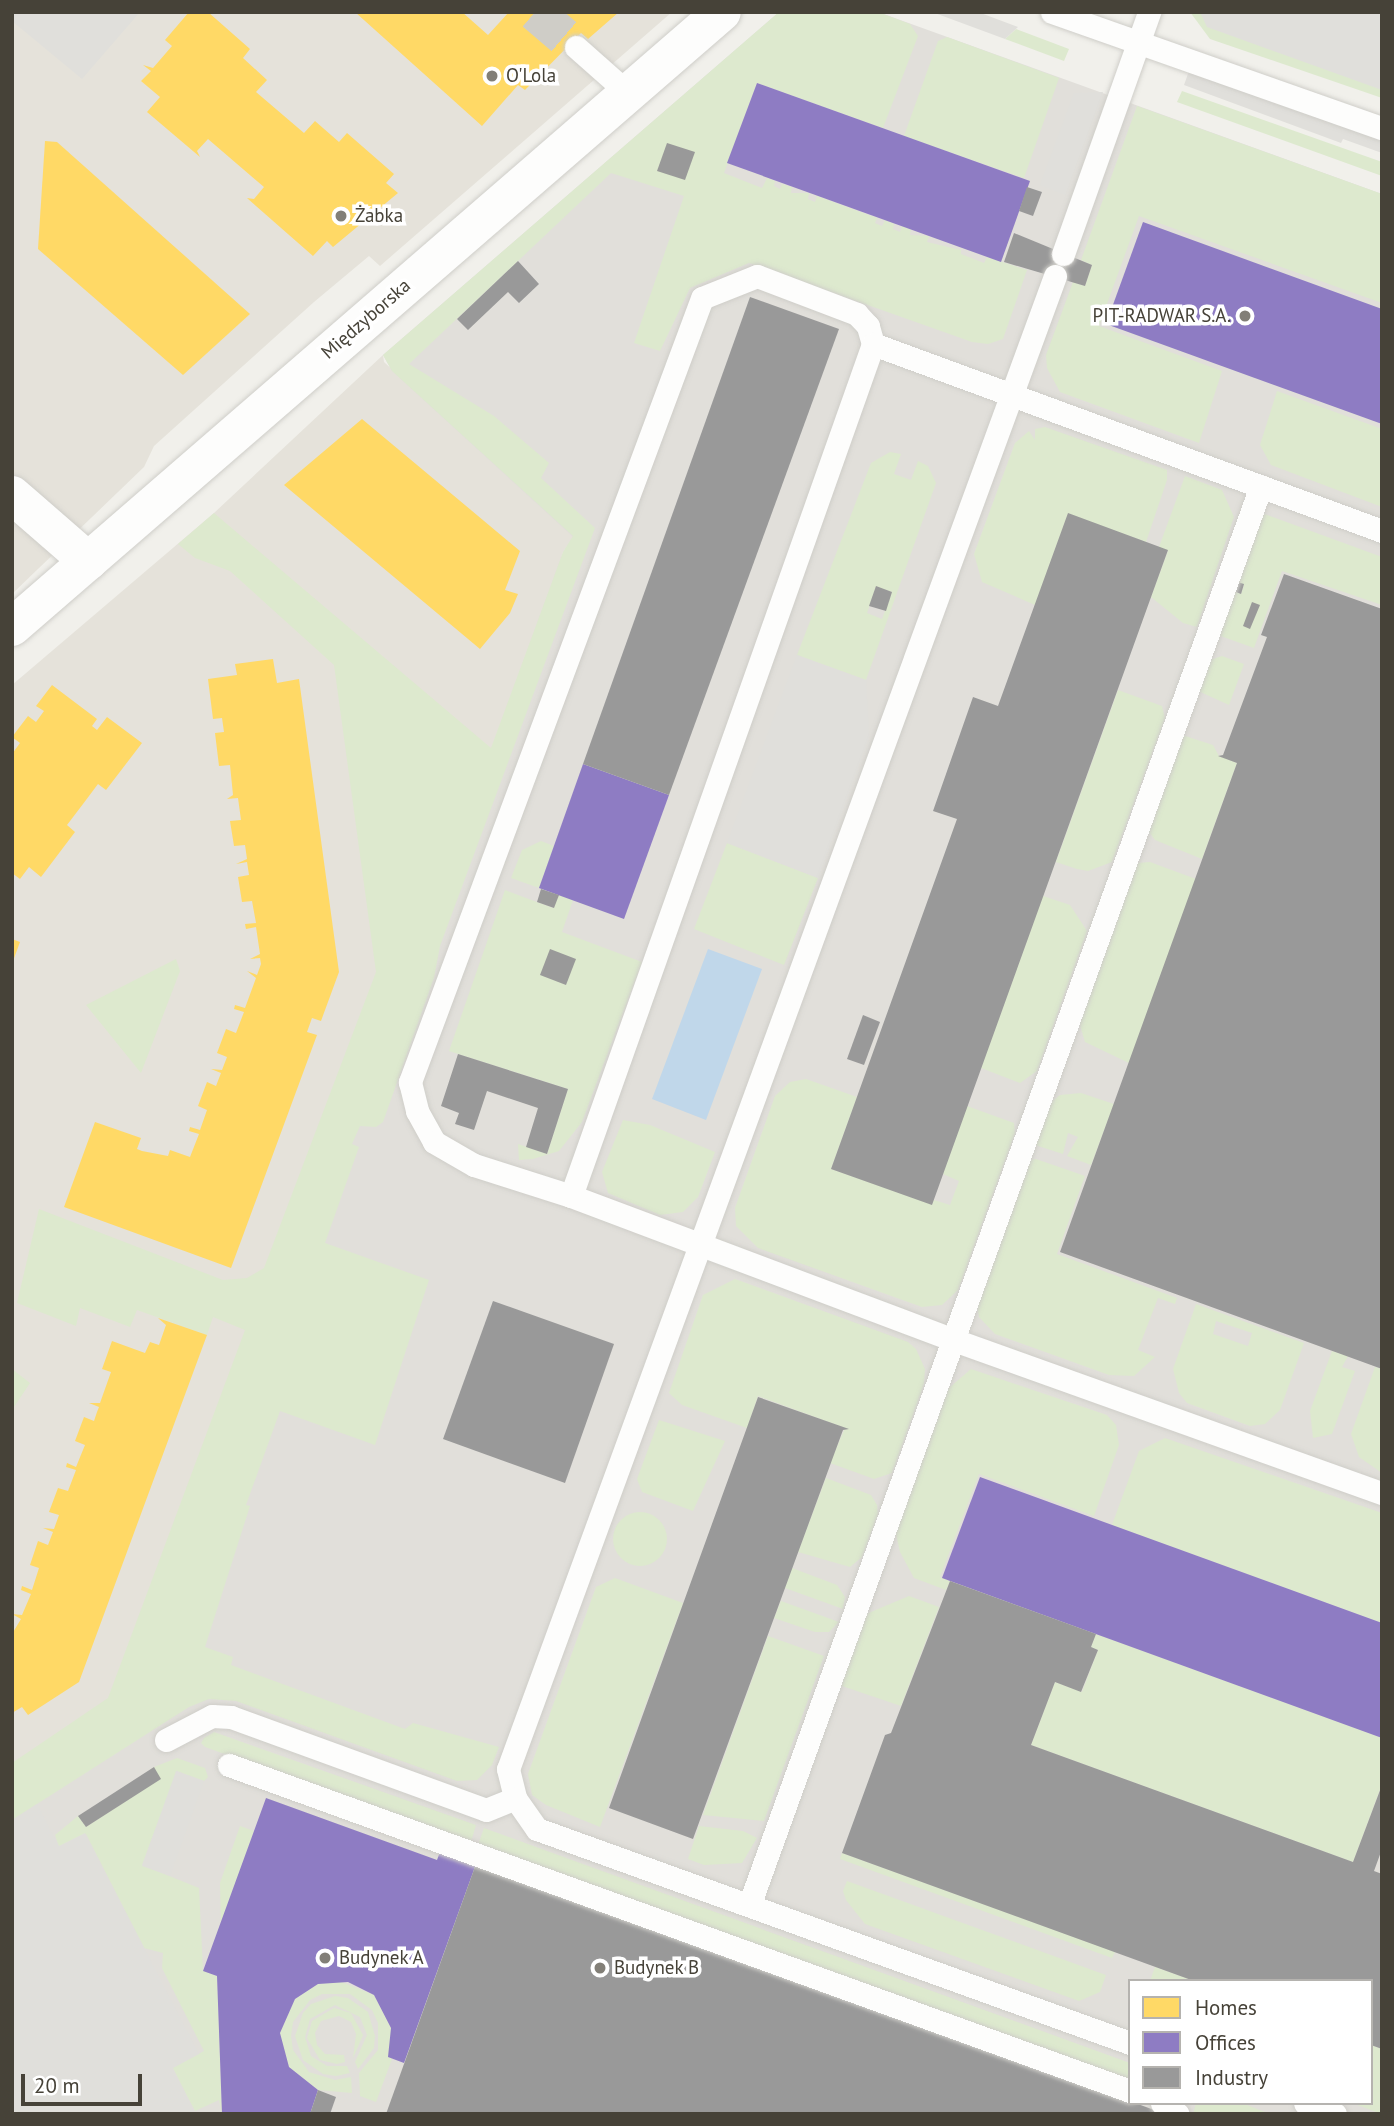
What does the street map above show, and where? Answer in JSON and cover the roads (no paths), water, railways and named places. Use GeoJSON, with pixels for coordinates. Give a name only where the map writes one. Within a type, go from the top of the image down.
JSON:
{"type":"FeatureCollection","features":[{"type":"Feature","properties":{"kind":"street","name":"Międzyborska"},"geometry":{"type":"LineString","coordinates":[[12,627],[722,12]]}},
{"type":"Feature","properties":{"kind":"street"},"geometry":{"type":"LineString","coordinates":[[12,495],[88,561]]}},
{"type":"Feature","properties":{"kind":"lane"},"geometry":{"type":"LineString","coordinates":[[1052,12],[1382,128]]}},
{"type":"Feature","properties":{"kind":"lane"},"geometry":{"type":"LineString","coordinates":[[1128,2042],[944,1980],[750,1903],[537,1829],[515,1798],[508,1769],[1013,393],[1149,12]]}},
{"type":"Feature","properties":{"kind":"lane"},"geometry":{"type":"LineString","coordinates":[[576,47],[628,93]]}},
{"type":"Feature","properties":{"kind":"lane"},"geometry":{"type":"LineString","coordinates":[[571,1196],[873,344],[869,326],[857,314],[757,276],[702,298],[410,1082],[417,1111],[434,1142],[474,1165],[571,1196],[954,1340],[1382,1493]]}},
{"type":"Feature","properties":{"kind":"lane"},"geometry":{"type":"LineString","coordinates":[[873,344],[1013,393],[1183,461],[1261,486],[1382,531]]}},
{"type":"Feature","properties":{"kind":"lane"},"geometry":{"type":"LineString","coordinates":[[750,1903],[1261,486]]}},
{"type":"Feature","properties":{"kind":"lane"},"geometry":{"type":"LineString","coordinates":[[166,1740],[212,1716],[231,1717],[486,1810],[515,1798]]}},
{"type":"Feature","properties":{"kind":"lane"},"geometry":{"type":"LineString","coordinates":[[229,1765],[1128,2090]]}},
{"type":"Feature","properties":{"kind":"lane"},"geometry":{"type":"LineString","coordinates":[[1310,2105],[1335,2114]]}},
{"type":"Feature","properties":{"kind":"water"},"geometry":{"type":"Polygon","coordinates":[[[708,949],[762,969],[706,1120],[652,1099],[708,949]]]}},
{"type":"Feature","properties":{"kind":"tunnel"},"geometry":{"type":"LineString","coordinates":[[535,12],[576,47]]}},
{"type":"Feature","properties":{"kind":"place","name":"O'Lola"},"geometry":{"type":"Point","coordinates":[492,76]}},
{"type":"Feature","properties":{"kind":"place","name":"Żabka"},"geometry":{"type":"Point","coordinates":[341,216]}},
{"type":"Feature","properties":{"kind":"place","name":"PIT-RADWAR S.A."},"geometry":{"type":"Point","coordinates":[1245,316]}},
{"type":"Feature","properties":{"kind":"place","name":"Budynek A"},"geometry":{"type":"Point","coordinates":[325,1958]}},
{"type":"Feature","properties":{"kind":"place","name":"Budynek B"},"geometry":{"type":"Point","coordinates":[600,1968]}}]}
